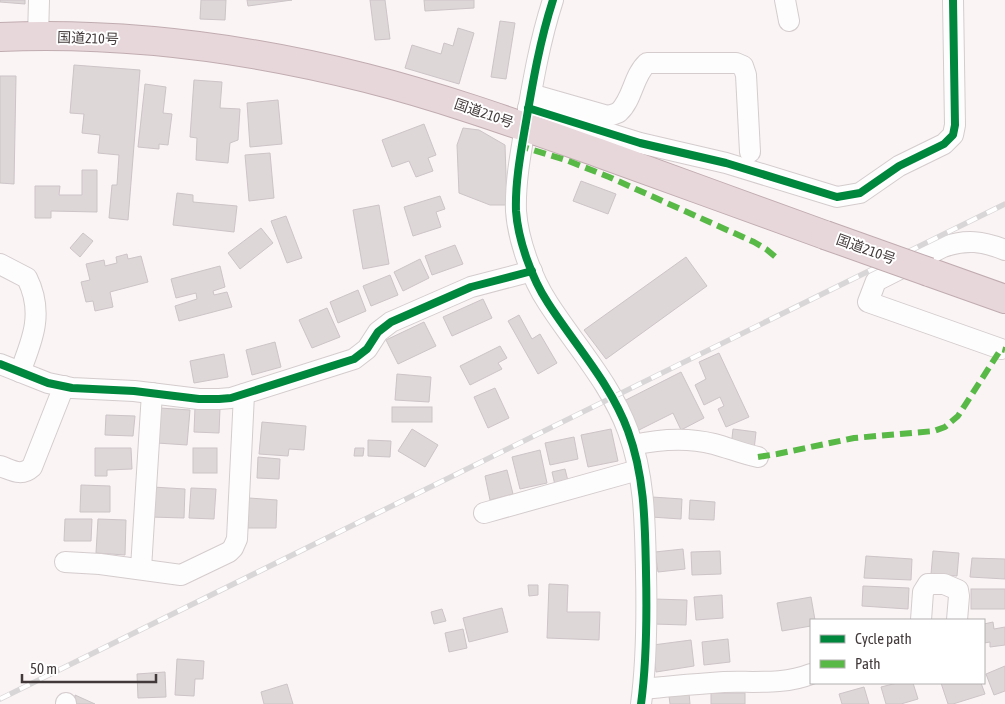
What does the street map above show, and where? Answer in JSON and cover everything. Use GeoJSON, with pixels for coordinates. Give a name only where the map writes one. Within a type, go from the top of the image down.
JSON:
{"type":"FeatureCollection","features":[{"type":"Feature","properties":{"kind":"highway","name":"国道210号"},"geometry":{"type":"LineString","coordinates":[[0,37],[143,40],[189,45],[282,59],[392,85],[463,105],[528,110],[825,235],[1005,299]]}},
{"type":"Feature","properties":{"kind":"street"},"geometry":{"type":"LineString","coordinates":[[38,37],[39,0]]}},
{"type":"Feature","properties":{"kind":"street"},"geometry":{"type":"LineString","coordinates":[[553,0],[538,56],[528,110],[516,192],[516,212],[532,271],[547,302],[612,397],[633,444],[643,491],[646,527],[648,638],[642,696],[688,684],[770,681],[810,674]]}},
{"type":"Feature","properties":{"kind":"street"},"geometry":{"type":"LineString","coordinates":[[785,0],[789,21]]}},
{"type":"Feature","properties":{"kind":"street"},"geometry":{"type":"LineString","coordinates":[[528,110],[640,143],[726,163],[837,198],[860,193],[899,166],[944,144],[953,135],[955,125],[953,0]]}},
{"type":"Feature","properties":{"kind":"street"},"geometry":{"type":"LineString","coordinates":[[528,110],[608,116],[618,113],[640,70],[647,63],[736,63],[742,66],[746,75],[750,152]]}},
{"type":"Feature","properties":{"kind":"street"},"geometry":{"type":"LineString","coordinates":[[1001,349],[868,302],[876,281],[943,247],[954,243],[972,241],[990,243],[1005,250]]}},
{"type":"Feature","properties":{"kind":"street"},"geometry":{"type":"LineString","coordinates":[[0,264],[27,278],[36,306],[34,331],[20,372]]}},
{"type":"Feature","properties":{"kind":"street"},"geometry":{"type":"LineString","coordinates":[[0,364],[64,386],[219,400],[231,398],[354,359],[366,349],[378,332],[391,322],[471,287],[532,271]]}},
{"type":"Feature","properties":{"kind":"street"},"geometry":{"type":"LineString","coordinates":[[0,466],[22,473],[32,468],[64,386]]}},
{"type":"Feature","properties":{"kind":"street"},"geometry":{"type":"LineString","coordinates":[[141,568],[152,393]]}},
{"type":"Feature","properties":{"kind":"street"},"geometry":{"type":"LineString","coordinates":[[64,562],[141,568],[181,575],[230,552],[237,539],[244,394]]}},
{"type":"Feature","properties":{"kind":"street"},"geometry":{"type":"LineString","coordinates":[[633,444],[660,440],[692,440],[714,444],[758,457]]}},
{"type":"Feature","properties":{"kind":"street"},"geometry":{"type":"LineString","coordinates":[[484,513],[638,470]]}},
{"type":"Feature","properties":{"kind":"street"},"geometry":{"type":"LineString","coordinates":[[921,619],[923,592],[928,584],[944,584],[958,590],[957,619]]}},
{"type":"Feature","properties":{"kind":"building"},"geometry":{"type":"Polygon","coordinates":[[[0,0],[25,0],[25,4],[0,2],[0,0]]]}},
{"type":"Feature","properties":{"kind":"building"},"geometry":{"type":"Polygon","coordinates":[[[201,0],[226,0],[225,20],[200,19],[201,0]]]}},
{"type":"Feature","properties":{"kind":"building"},"geometry":{"type":"Polygon","coordinates":[[[247,0],[292,0],[248,6],[247,0]]]}},
{"type":"Feature","properties":{"kind":"building"},"geometry":{"type":"Polygon","coordinates":[[[370,0],[385,0],[390,39],[375,40],[370,0]]]}},
{"type":"Feature","properties":{"kind":"building"},"geometry":{"type":"Polygon","coordinates":[[[424,0],[474,0],[474,8],[425,11],[424,0]]]}},
{"type":"Feature","properties":{"kind":"building"},"geometry":{"type":"Polygon","coordinates":[[[500,21],[515,23],[506,79],[491,77],[500,21]]]}},
{"type":"Feature","properties":{"kind":"building"},"geometry":{"type":"Polygon","coordinates":[[[458,28],[474,33],[459,84],[405,68],[412,45],[441,54],[444,43],[453,46],[458,28]]]}},
{"type":"Feature","properties":{"kind":"building"},"geometry":{"type":"Polygon","coordinates":[[[74,65],[140,70],[128,220],[109,218],[112,185],[117,185],[119,155],[98,153],[100,135],[82,133],[84,114],[70,113],[74,65]]]}},
{"type":"Feature","properties":{"kind":"building"},"geometry":{"type":"Polygon","coordinates":[[[0,76],[16,76],[14,184],[0,183],[0,76]]]}},
{"type":"Feature","properties":{"kind":"building"},"geometry":{"type":"Polygon","coordinates":[[[194,80],[222,82],[220,108],[240,109],[238,140],[230,143],[228,163],[196,160],[197,138],[190,137],[194,80]]]}},
{"type":"Feature","properties":{"kind":"building"},"geometry":{"type":"Polygon","coordinates":[[[145,84],[166,87],[163,113],[172,114],[168,145],[159,144],[159,149],[138,147],[145,84]]]}},
{"type":"Feature","properties":{"kind":"building"},"geometry":{"type":"Polygon","coordinates":[[[278,100],[282,144],[250,147],[247,103],[278,100]]]}},
{"type":"Feature","properties":{"kind":"building"},"geometry":{"type":"Polygon","coordinates":[[[424,124],[436,155],[428,158],[433,171],[416,177],[409,161],[392,167],[382,140],[424,124]]]}},
{"type":"Feature","properties":{"kind":"building"},"geometry":{"type":"Polygon","coordinates":[[[463,128],[479,130],[505,145],[507,205],[490,205],[459,193],[457,145],[463,128]]]}},
{"type":"Feature","properties":{"kind":"building"},"geometry":{"type":"Polygon","coordinates":[[[270,153],[274,198],[249,201],[245,155],[270,153]]]}},
{"type":"Feature","properties":{"kind":"building"},"geometry":{"type":"Polygon","coordinates":[[[82,170],[97,170],[97,212],[51,211],[51,218],[35,218],[35,186],[60,186],[59,195],[82,195],[82,170]]]}},
{"type":"Feature","properties":{"kind":"building"},"geometry":{"type":"Polygon","coordinates":[[[581,181],[616,194],[608,214],[573,201],[581,181]]]}},
{"type":"Feature","properties":{"kind":"building"},"geometry":{"type":"Polygon","coordinates":[[[177,193],[193,195],[193,202],[237,206],[234,232],[173,225],[177,193]]]}},
{"type":"Feature","properties":{"kind":"building"},"geometry":{"type":"Polygon","coordinates":[[[440,196],[445,209],[436,212],[441,227],[413,236],[404,207],[440,196]]]}},
{"type":"Feature","properties":{"kind":"building"},"geometry":{"type":"Polygon","coordinates":[[[379,205],[389,264],[363,269],[353,210],[379,205]]]}},
{"type":"Feature","properties":{"kind":"building"},"geometry":{"type":"Polygon","coordinates":[[[286,216],[302,258],[287,263],[271,221],[286,216]]]}},
{"type":"Feature","properties":{"kind":"building"},"geometry":{"type":"Polygon","coordinates":[[[261,228],[273,243],[240,269],[228,253],[261,228]]]}},
{"type":"Feature","properties":{"kind":"building"},"geometry":{"type":"Polygon","coordinates":[[[83,233],[93,241],[80,257],[70,248],[83,233]]]}},
{"type":"Feature","properties":{"kind":"building"},"geometry":{"type":"Polygon","coordinates":[[[455,245],[463,264],[432,275],[425,256],[455,245]]]}},
{"type":"Feature","properties":{"kind":"building"},"geometry":{"type":"Polygon","coordinates":[[[127,254],[128,259],[141,256],[148,282],[110,292],[113,307],[95,311],[93,301],[86,302],[81,282],[90,280],[86,264],[104,260],[105,266],[117,263],[116,257],[127,254]]]}},
{"type":"Feature","properties":{"kind":"building"},"geometry":{"type":"Polygon","coordinates":[[[686,257],[707,286],[606,359],[584,330],[686,257]]]}},
{"type":"Feature","properties":{"kind":"building"},"geometry":{"type":"Polygon","coordinates":[[[420,259],[429,278],[403,291],[394,272],[420,259]]]}},
{"type":"Feature","properties":{"kind":"building"},"geometry":{"type":"Polygon","coordinates":[[[220,266],[225,287],[213,291],[214,295],[227,292],[232,307],[179,321],[175,306],[197,299],[196,293],[176,298],[171,279],[220,266]]]}},
{"type":"Feature","properties":{"kind":"building"},"geometry":{"type":"Polygon","coordinates":[[[390,275],[398,295],[371,306],[363,286],[390,275]]]}},
{"type":"Feature","properties":{"kind":"building"},"geometry":{"type":"Polygon","coordinates":[[[358,290],[366,311],[338,323],[330,302],[358,290]]]}},
{"type":"Feature","properties":{"kind":"building"},"geometry":{"type":"Polygon","coordinates":[[[483,299],[492,318],[452,336],[443,317],[483,299]]]}},
{"type":"Feature","properties":{"kind":"building"},"geometry":{"type":"Polygon","coordinates":[[[327,308],[340,337],[312,348],[299,320],[327,308]]]}},
{"type":"Feature","properties":{"kind":"building"},"geometry":{"type":"Polygon","coordinates":[[[519,315],[532,339],[540,334],[557,363],[538,374],[508,321],[519,315]]]}},
{"type":"Feature","properties":{"kind":"building"},"geometry":{"type":"Polygon","coordinates":[[[424,322],[436,346],[398,364],[386,340],[424,322]]]}},
{"type":"Feature","properties":{"kind":"building"},"geometry":{"type":"Polygon","coordinates":[[[275,342],[281,367],[252,375],[246,350],[275,342]]]}},
{"type":"Feature","properties":{"kind":"building"},"geometry":{"type":"Polygon","coordinates":[[[500,346],[507,358],[498,363],[502,369],[470,385],[460,366],[500,346]]]}},
{"type":"Feature","properties":{"kind":"building"},"geometry":{"type":"Polygon","coordinates":[[[719,353],[749,417],[726,427],[718,409],[724,406],[720,397],[704,405],[695,385],[706,379],[699,362],[719,353]]]}},
{"type":"Feature","properties":{"kind":"building"},"geometry":{"type":"Polygon","coordinates":[[[224,354],[228,377],[194,383],[190,361],[224,354]]]}},
{"type":"Feature","properties":{"kind":"building"},"geometry":{"type":"Polygon","coordinates":[[[681,372],[704,418],[681,430],[673,413],[637,431],[622,402],[681,372]]]}},
{"type":"Feature","properties":{"kind":"building"},"geometry":{"type":"Polygon","coordinates":[[[397,374],[431,377],[429,402],[395,400],[397,374]]]}},
{"type":"Feature","properties":{"kind":"building"},"geometry":{"type":"Polygon","coordinates":[[[495,388],[509,418],[488,428],[474,397],[495,388]]]}},
{"type":"Feature","properties":{"kind":"building"},"geometry":{"type":"Polygon","coordinates":[[[195,407],[220,408],[219,433],[194,432],[195,407]]]}},
{"type":"Feature","properties":{"kind":"building"},"geometry":{"type":"Polygon","coordinates":[[[392,407],[432,407],[432,422],[392,422],[392,407]]]}},
{"type":"Feature","properties":{"kind":"building"},"geometry":{"type":"Polygon","coordinates":[[[160,408],[190,410],[187,445],[157,443],[160,408]]]}},
{"type":"Feature","properties":{"kind":"building"},"geometry":{"type":"Polygon","coordinates":[[[106,415],[135,416],[133,436],[105,435],[106,415]]]}},
{"type":"Feature","properties":{"kind":"building"},"geometry":{"type":"Polygon","coordinates":[[[262,422],[306,426],[304,450],[289,449],[288,456],[259,454],[262,422]]]}},
{"type":"Feature","properties":{"kind":"building"},"geometry":{"type":"Polygon","coordinates":[[[412,429],[438,445],[425,467],[398,451],[412,429]]]}},
{"type":"Feature","properties":{"kind":"building"},"geometry":{"type":"Polygon","coordinates":[[[611,429],[618,461],[588,467],[581,435],[611,429]]]}},
{"type":"Feature","properties":{"kind":"building"},"geometry":{"type":"Polygon","coordinates":[[[733,429],[756,432],[754,450],[731,447],[733,429]]]}},
{"type":"Feature","properties":{"kind":"building"},"geometry":{"type":"Polygon","coordinates":[[[574,437],[578,459],[550,465],[545,443],[574,437]]]}},
{"type":"Feature","properties":{"kind":"building"},"geometry":{"type":"Polygon","coordinates":[[[368,440],[391,441],[390,457],[368,456],[368,440]]]}},
{"type":"Feature","properties":{"kind":"building"},"geometry":{"type":"Polygon","coordinates":[[[95,448],[131,448],[132,469],[107,470],[107,476],[95,476],[95,448]]]}},
{"type":"Feature","properties":{"kind":"building"},"geometry":{"type":"Polygon","coordinates":[[[193,448],[217,448],[217,473],[193,473],[193,448]]]}},
{"type":"Feature","properties":{"kind":"building"},"geometry":{"type":"Polygon","coordinates":[[[355,448],[364,448],[363,456],[354,456],[355,448]]]}},
{"type":"Feature","properties":{"kind":"building"},"geometry":{"type":"Polygon","coordinates":[[[540,450],[547,483],[520,489],[512,457],[540,450]]]}},
{"type":"Feature","properties":{"kind":"building"},"geometry":{"type":"Polygon","coordinates":[[[258,457],[280,459],[279,479],[257,478],[258,457]]]}},
{"type":"Feature","properties":{"kind":"building"},"geometry":{"type":"Polygon","coordinates":[[[565,469],[568,481],[555,485],[552,472],[565,469]]]}},
{"type":"Feature","properties":{"kind":"building"},"geometry":{"type":"Polygon","coordinates":[[[507,470],[513,494],[490,500],[485,476],[507,470]]]}},
{"type":"Feature","properties":{"kind":"building"},"geometry":{"type":"Polygon","coordinates":[[[81,485],[110,486],[110,512],[80,512],[81,485]]]}},
{"type":"Feature","properties":{"kind":"building"},"geometry":{"type":"Polygon","coordinates":[[[153,487],[185,489],[184,518],[151,517],[153,487]]]}},
{"type":"Feature","properties":{"kind":"building"},"geometry":{"type":"Polygon","coordinates":[[[191,488],[216,489],[214,519],[189,518],[191,488]]]}},
{"type":"Feature","properties":{"kind":"building"},"geometry":{"type":"Polygon","coordinates":[[[652,497],[682,499],[681,519],[651,517],[652,497]]]}},
{"type":"Feature","properties":{"kind":"building"},"geometry":{"type":"Polygon","coordinates":[[[249,498],[277,500],[276,528],[248,528],[249,498]]]}},
{"type":"Feature","properties":{"kind":"building"},"geometry":{"type":"Polygon","coordinates":[[[690,500],[715,502],[714,520],[689,519],[690,500]]]}},
{"type":"Feature","properties":{"kind":"building"},"geometry":{"type":"Polygon","coordinates":[[[65,519],[92,519],[91,541],[64,541],[65,519]]]}},
{"type":"Feature","properties":{"kind":"building"},"geometry":{"type":"Polygon","coordinates":[[[98,519],[126,520],[125,555],[96,553],[98,519]]]}},
{"type":"Feature","properties":{"kind":"building"},"geometry":{"type":"Polygon","coordinates":[[[683,549],[685,569],[658,572],[655,552],[683,549]]]}},
{"type":"Feature","properties":{"kind":"building"},"geometry":{"type":"Polygon","coordinates":[[[720,551],[721,574],[692,575],[691,552],[720,551]]]}},
{"type":"Feature","properties":{"kind":"building"},"geometry":{"type":"Polygon","coordinates":[[[933,551],[959,553],[957,576],[931,574],[933,551]]]}},
{"type":"Feature","properties":{"kind":"building"},"geometry":{"type":"Polygon","coordinates":[[[866,556],[912,559],[911,580],[864,578],[866,556]]]}},
{"type":"Feature","properties":{"kind":"building"},"geometry":{"type":"Polygon","coordinates":[[[972,558],[1005,559],[1005,579],[970,577],[972,558]]]}},
{"type":"Feature","properties":{"kind":"building"},"geometry":{"type":"Polygon","coordinates":[[[549,584],[568,585],[567,612],[600,612],[599,640],[547,638],[549,584]]]}},
{"type":"Feature","properties":{"kind":"building"},"geometry":{"type":"Polygon","coordinates":[[[528,585],[538,585],[538,595],[529,596],[528,585]]]}},
{"type":"Feature","properties":{"kind":"building"},"geometry":{"type":"Polygon","coordinates":[[[863,586],[909,588],[908,609],[862,606],[863,586]]]}},
{"type":"Feature","properties":{"kind":"building"},"geometry":{"type":"Polygon","coordinates":[[[971,589],[1005,589],[1005,609],[971,609],[971,589]]]}},
{"type":"Feature","properties":{"kind":"building"},"geometry":{"type":"Polygon","coordinates":[[[722,595],[723,618],[696,620],[694,597],[722,595]]]}},
{"type":"Feature","properties":{"kind":"building"},"geometry":{"type":"Polygon","coordinates":[[[811,597],[815,619],[810,619],[810,626],[782,631],[777,603],[811,597]]]}},
{"type":"Feature","properties":{"kind":"building"},"geometry":{"type":"Polygon","coordinates":[[[654,599],[687,600],[686,625],[653,624],[654,599]]]}},
{"type":"Feature","properties":{"kind":"building"},"geometry":{"type":"Polygon","coordinates":[[[502,608],[508,632],[469,642],[463,618],[502,608]]]}},
{"type":"Feature","properties":{"kind":"building"},"geometry":{"type":"Polygon","coordinates":[[[442,609],[446,621],[434,624],[431,612],[442,609]]]}},
{"type":"Feature","properties":{"kind":"building"},"geometry":{"type":"Polygon","coordinates":[[[993,622],[994,629],[1005,627],[1005,645],[990,647],[990,642],[985,643],[985,624],[993,622]]]}},
{"type":"Feature","properties":{"kind":"building"},"geometry":{"type":"Polygon","coordinates":[[[463,629],[467,648],[449,652],[445,633],[463,629]]]}},
{"type":"Feature","properties":{"kind":"building"},"geometry":{"type":"Polygon","coordinates":[[[728,639],[730,662],[704,665],[702,642],[728,639]]]}},
{"type":"Feature","properties":{"kind":"building"},"geometry":{"type":"Polygon","coordinates":[[[691,640],[694,666],[656,672],[653,645],[691,640]]]}},
{"type":"Feature","properties":{"kind":"building"},"geometry":{"type":"Polygon","coordinates":[[[177,659],[204,661],[203,679],[195,679],[194,696],[175,695],[177,659]]]}},
{"type":"Feature","properties":{"kind":"building"},"geometry":{"type":"Polygon","coordinates":[[[1005,666],[1005,691],[994,695],[986,674],[1005,666]]]}},
{"type":"Feature","properties":{"kind":"building"},"geometry":{"type":"Polygon","coordinates":[[[165,672],[166,697],[138,698],[137,674],[165,672]]]}},
{"type":"Feature","properties":{"kind":"building"},"geometry":{"type":"Polygon","coordinates":[[[287,684],[293,704],[264,704],[261,692],[287,684]]]}},
{"type":"Feature","properties":{"kind":"building"},"geometry":{"type":"Polygon","coordinates":[[[893,684],[913,684],[918,699],[901,704],[886,704],[881,687],[893,684]]]}},
{"type":"Feature","properties":{"kind":"building"},"geometry":{"type":"Polygon","coordinates":[[[941,684],[981,684],[985,694],[948,704],[941,684]]]}},
{"type":"Feature","properties":{"kind":"building"},"geometry":{"type":"Polygon","coordinates":[[[864,687],[869,704],[842,704],[839,694],[864,687]]]}},
{"type":"Feature","properties":{"kind":"building"},"geometry":{"type":"Polygon","coordinates":[[[689,693],[690,704],[670,704],[669,696],[689,693]]]}},
{"type":"Feature","properties":{"kind":"building"},"geometry":{"type":"Polygon","coordinates":[[[711,693],[745,693],[745,704],[711,704],[711,693]]]}},
{"type":"Feature","properties":{"kind":"building"},"geometry":{"type":"Polygon","coordinates":[[[75,695],[95,704],[75,704],[75,695]]]}},
{"type":"Feature","properties":{"kind":"railway"},"geometry":{"type":"LineString","coordinates":[[0,699],[1005,204]]}},
{"type":"Feature","properties":{"kind":"marked path"},"geometry":{"type":"LineString","coordinates":[[517,145],[566,160],[609,177],[754,242],[778,259]]}},
{"type":"Feature","properties":{"kind":"marked path"},"geometry":{"type":"LineString","coordinates":[[758,457],[854,438],[934,431],[945,427],[958,416],[1001,349],[1005,350]]}},
{"type":"Feature","properties":{"kind":"cycle path"},"geometry":{"type":"LineString","coordinates":[[553,0],[537,61],[520,155],[516,189],[517,222],[527,259],[542,293],[612,397],[621,414],[634,448],[641,483],[645,536],[646,638],[641,704]]}},
{"type":"Feature","properties":{"kind":"cycle path"},"geometry":{"type":"LineString","coordinates":[[528,108],[640,143],[726,163],[837,197],[860,193],[899,166],[944,144],[953,135],[955,125],[953,0]]}},
{"type":"Feature","properties":{"kind":"cycle path"},"geometry":{"type":"LineString","coordinates":[[0,364],[48,383],[72,388],[134,391],[199,399],[231,398],[354,359],[367,349],[378,332],[391,322],[471,287],[532,271]]}}]}
